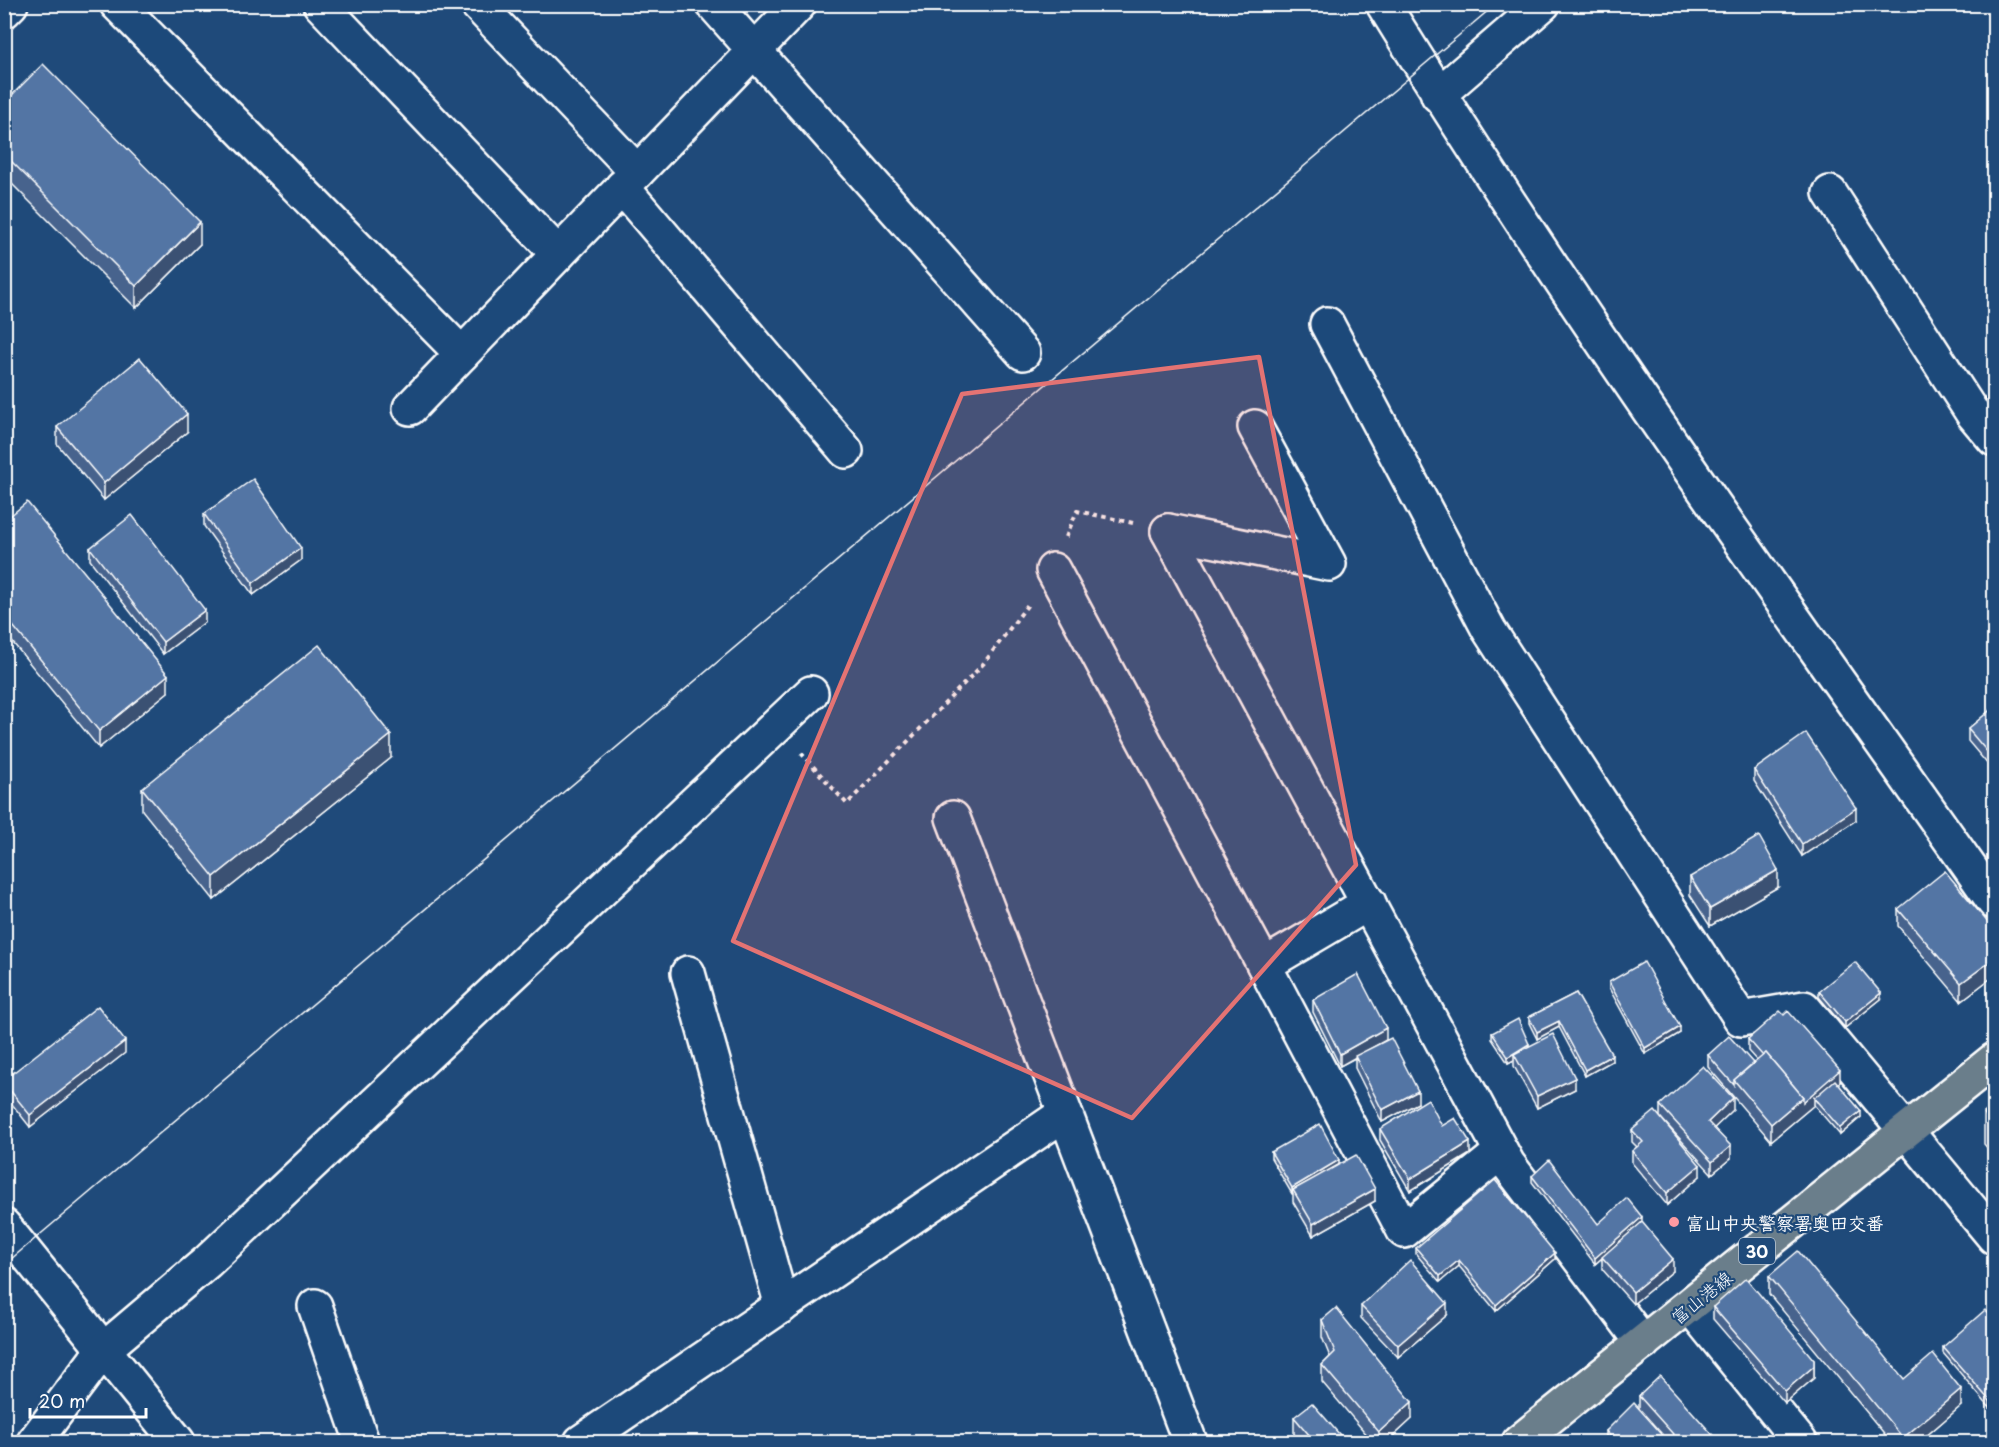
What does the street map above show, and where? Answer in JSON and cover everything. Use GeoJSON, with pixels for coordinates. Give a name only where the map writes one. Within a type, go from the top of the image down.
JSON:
{"type":"FeatureCollection","features":[{"type":"Feature","properties":{"kind":"main road","name":"富山港線"},"geometry":{"type":"LineString","coordinates":[[1519,1443],[1995,1060]]}},
{"type":"Feature","properties":{"kind":"street"},"geometry":{"type":"LineString","coordinates":[[4,11],[11,4]]}},
{"type":"Feature","properties":{"kind":"street"},"geometry":{"type":"LineString","coordinates":[[117,4],[462,354]]}},
{"type":"Feature","properties":{"kind":"street"},"geometry":{"type":"LineString","coordinates":[[320,4],[558,254]]}},
{"type":"Feature","properties":{"kind":"street"},"geometry":{"type":"LineString","coordinates":[[477,4],[629,180],[846,450]]}},
{"type":"Feature","properties":{"kind":"street"},"geometry":{"type":"LineString","coordinates":[[713,4],[1023,353]]}},
{"type":"Feature","properties":{"kind":"street"},"geometry":{"type":"LineString","coordinates":[[410,408],[799,4]]}},
{"type":"Feature","properties":{"kind":"street"},"geometry":{"type":"LineString","coordinates":[[1383,4],[1438,95],[1663,433],[1995,902]]}},
{"type":"Feature","properties":{"kind":"street"},"geometry":{"type":"LineString","coordinates":[[1438,95],[1543,4]]}},
{"type":"Feature","properties":{"kind":"street"},"geometry":{"type":"LineString","coordinates":[[1830,193],[1973,414],[1995,439]]}},
{"type":"Feature","properties":{"kind":"street"},"geometry":{"type":"LineString","coordinates":[[1327,324],[1489,630],[1741,1019],[1804,1008],[1995,1237]]}},
{"type":"Feature","properties":{"kind":"street"},"geometry":{"type":"LineString","coordinates":[[1168,531],[1329,564],[1255,427]]}},
{"type":"Feature","properties":{"kind":"street"},"geometry":{"type":"LineString","coordinates":[[1168,531],[1508,1164],[1643,1343]]}},
{"type":"Feature","properties":{"kind":"street"},"geometry":{"type":"LineString","coordinates":[[1053,570],[1404,1231],[1501,1152]]}},
{"type":"Feature","properties":{"kind":"street"},"geometry":{"type":"LineString","coordinates":[[34,1443],[103,1350],[207,1262],[811,693]]}},
{"type":"Feature","properties":{"kind":"street"},"geometry":{"type":"LineString","coordinates":[[953,818],[1190,1443]]}},
{"type":"Feature","properties":{"kind":"street"},"geometry":{"type":"LineString","coordinates":[[1264,965],[1369,903]]}},
{"type":"Feature","properties":{"kind":"street"},"geometry":{"type":"LineString","coordinates":[[687,973],[782,1306]]}},
{"type":"Feature","properties":{"kind":"street"},"geometry":{"type":"LineString","coordinates":[[596,1438],[782,1306],[1064,1114]]}},
{"type":"Feature","properties":{"kind":"street"},"geometry":{"type":"LineString","coordinates":[[4,1226],[178,1443]]}},
{"type":"Feature","properties":{"kind":"street"},"geometry":{"type":"LineString","coordinates":[[315,1306],[362,1443]]}},
{"type":"Feature","properties":{"kind":"street"},"geometry":{"type":"LineString","coordinates":[[1690,1306],[1800,1443]]}},
{"type":"Feature","properties":{"kind":"path"},"geometry":{"type":"LineString","coordinates":[[776,726],[847,804],[984,663],[1053,570],[1077,511],[1168,531]]}},
{"type":"Feature","properties":{"kind":"highlighted area"},"geometry":{"type":"Polygon","coordinates":[[[1259,357],[1356,865],[1132,1118],[733,941],[962,394],[1259,357]]]}},
{"type":"Feature","properties":{"kind":"building"},"geometry":{"type":"Polygon","coordinates":[[[43,64],[200,222],[136,286],[4,154],[4,103],[43,64]]]}},
{"type":"Feature","properties":{"kind":"building"},"geometry":{"type":"Polygon","coordinates":[[[140,358],[187,414],[104,483],[57,427],[140,358]]]}},
{"type":"Feature","properties":{"kind":"building"},"geometry":{"type":"Polygon","coordinates":[[[253,479],[301,548],[253,583],[204,514],[253,479]]]}},
{"type":"Feature","properties":{"kind":"building"},"geometry":{"type":"Polygon","coordinates":[[[27,502],[168,675],[99,731],[4,615],[4,521],[27,502]]]}},
{"type":"Feature","properties":{"kind":"building"},"geometry":{"type":"Polygon","coordinates":[[[132,515],[205,610],[163,642],[90,548],[132,515]]]}},
{"type":"Feature","properties":{"kind":"building"},"geometry":{"type":"Polygon","coordinates":[[[319,645],[391,735],[214,877],[142,788],[319,645]]]}},
{"type":"Feature","properties":{"kind":"building"},"geometry":{"type":"Polygon","coordinates":[[[1995,706],[1995,761],[1968,729],[1995,706]]]}},
{"type":"Feature","properties":{"kind":"building"},"geometry":{"type":"Polygon","coordinates":[[[1806,733],[1856,808],[1802,844],[1754,770],[1806,733]]]}},
{"type":"Feature","properties":{"kind":"building"},"geometry":{"type":"Polygon","coordinates":[[[1759,836],[1778,870],[1710,909],[1690,877],[1759,836]]]}},
{"type":"Feature","properties":{"kind":"building"},"geometry":{"type":"Polygon","coordinates":[[[1945,871],[1995,931],[1995,958],[1961,983],[1898,909],[1945,871]]]}},
{"type":"Feature","properties":{"kind":"building"},"geometry":{"type":"Polygon","coordinates":[[[1644,962],[1680,1027],[1645,1048],[1609,982],[1644,962]]]}},
{"type":"Feature","properties":{"kind":"building"},"geometry":{"type":"Polygon","coordinates":[[[1855,962],[1881,993],[1845,1022],[1819,991],[1855,962]]]}},
{"type":"Feature","properties":{"kind":"building"},"geometry":{"type":"Polygon","coordinates":[[[1358,974],[1386,1028],[1340,1054],[1313,1000],[1358,974]]]}},
{"type":"Feature","properties":{"kind":"building"},"geometry":{"type":"Polygon","coordinates":[[[1576,993],[1612,1055],[1585,1070],[1559,1021],[1537,1032],[1529,1017],[1576,993]]]}},
{"type":"Feature","properties":{"kind":"building"},"geometry":{"type":"Polygon","coordinates":[[[98,1006],[125,1041],[30,1115],[4,1080],[98,1006]]]}},
{"type":"Feature","properties":{"kind":"building"},"geometry":{"type":"Polygon","coordinates":[[[1780,1011],[1784,1015],[1788,1011],[1840,1070],[1803,1102],[1803,1097],[1766,1053],[1763,1056],[1748,1039],[1780,1011]]]}},
{"type":"Feature","properties":{"kind":"building"},"geometry":{"type":"Polygon","coordinates":[[[1518,1019],[1529,1044],[1508,1057],[1492,1033],[1518,1019]]]}},
{"type":"Feature","properties":{"kind":"building"},"geometry":{"type":"Polygon","coordinates":[[[1553,1034],[1575,1078],[1537,1096],[1514,1054],[1553,1034]]]}},
{"type":"Feature","properties":{"kind":"building"},"geometry":{"type":"Polygon","coordinates":[[[1729,1036],[1753,1063],[1734,1080],[1734,1085],[1708,1055],[1729,1036]]]}},
{"type":"Feature","properties":{"kind":"building"},"geometry":{"type":"Polygon","coordinates":[[[1391,1038],[1418,1091],[1382,1110],[1355,1056],[1391,1038]]]}},
{"type":"Feature","properties":{"kind":"building"},"geometry":{"type":"Polygon","coordinates":[[[1766,1053],[1803,1097],[1771,1124],[1734,1080],[1766,1053]]]}},
{"type":"Feature","properties":{"kind":"building"},"geometry":{"type":"Polygon","coordinates":[[[1703,1066],[1733,1098],[1708,1122],[1731,1146],[1712,1162],[1660,1105],[1703,1066]]]}},
{"type":"Feature","properties":{"kind":"building"},"geometry":{"type":"Polygon","coordinates":[[[1835,1080],[1861,1111],[1840,1128],[1814,1098],[1835,1080]]]}},
{"type":"Feature","properties":{"kind":"building"},"geometry":{"type":"Polygon","coordinates":[[[1428,1099],[1442,1126],[1455,1118],[1470,1142],[1410,1179],[1380,1129],[1428,1099]]]}},
{"type":"Feature","properties":{"kind":"building"},"geometry":{"type":"Polygon","coordinates":[[[1995,1104],[1995,1126],[1984,1113],[1995,1104]]]}},
{"type":"Feature","properties":{"kind":"building"},"geometry":{"type":"Polygon","coordinates":[[[1655,1111],[1700,1165],[1667,1193],[1632,1151],[1643,1142],[1632,1130],[1655,1111]]]}},
{"type":"Feature","properties":{"kind":"building"},"geometry":{"type":"Polygon","coordinates":[[[1320,1124],[1339,1160],[1292,1188],[1271,1152],[1320,1124]]]}},
{"type":"Feature","properties":{"kind":"building"},"geometry":{"type":"Polygon","coordinates":[[[1356,1155],[1375,1189],[1313,1224],[1293,1190],[1356,1155]]]}},
{"type":"Feature","properties":{"kind":"building"},"geometry":{"type":"Polygon","coordinates":[[[1549,1160],[1598,1224],[1627,1198],[1642,1217],[1595,1258],[1532,1176],[1549,1160]]]}},
{"type":"Feature","properties":{"kind":"building"},"geometry":{"type":"Polygon","coordinates":[[[1495,1180],[1555,1253],[1496,1305],[1459,1260],[1440,1276],[1416,1248],[1495,1180]]]}},
{"type":"Feature","properties":{"kind":"building"},"geometry":{"type":"Polygon","coordinates":[[[1642,1222],[1673,1259],[1633,1292],[1602,1257],[1642,1222]]]}},
{"type":"Feature","properties":{"kind":"building"},"geometry":{"type":"Polygon","coordinates":[[[1798,1251],[1904,1379],[1933,1354],[1961,1389],[1903,1438],[1769,1276],[1798,1251]]]}},
{"type":"Feature","properties":{"kind":"building"},"geometry":{"type":"Polygon","coordinates":[[[1410,1260],[1447,1303],[1398,1345],[1361,1306],[1410,1260]]]}},
{"type":"Feature","properties":{"kind":"building"},"geometry":{"type":"Polygon","coordinates":[[[1746,1278],[1814,1360],[1814,1366],[1785,1391],[1713,1307],[1746,1278]]]}},
{"type":"Feature","properties":{"kind":"building"},"geometry":{"type":"Polygon","coordinates":[[[1336,1308],[1412,1402],[1379,1432],[1322,1365],[1335,1352],[1322,1320],[1336,1308]]]}},
{"type":"Feature","properties":{"kind":"building"},"geometry":{"type":"Polygon","coordinates":[[[1985,1310],[1995,1322],[1995,1398],[1990,1401],[1943,1347],[1985,1310]]]}},
{"type":"Feature","properties":{"kind":"building"},"geometry":{"type":"Polygon","coordinates":[[[1660,1376],[1720,1443],[1681,1443],[1639,1396],[1660,1376]]]}},
{"type":"Feature","properties":{"kind":"building"},"geometry":{"type":"Polygon","coordinates":[[[1312,1403],[1347,1443],[1316,1443],[1294,1417],[1312,1403]]]}},
{"type":"Feature","properties":{"kind":"building"},"geometry":{"type":"Polygon","coordinates":[[[1634,1403],[1670,1443],[1616,1443],[1606,1431],[1634,1403]]]}},
{"type":"Feature","properties":{"kind":"tram line"},"geometry":{"type":"LineString","coordinates":[[4,1265],[1496,4]]}},
{"type":"Feature","properties":{"kind":"place","name":"富山中央警察署奥田交番"},"geometry":{"type":"Point","coordinates":[1674,1222]}}]}
